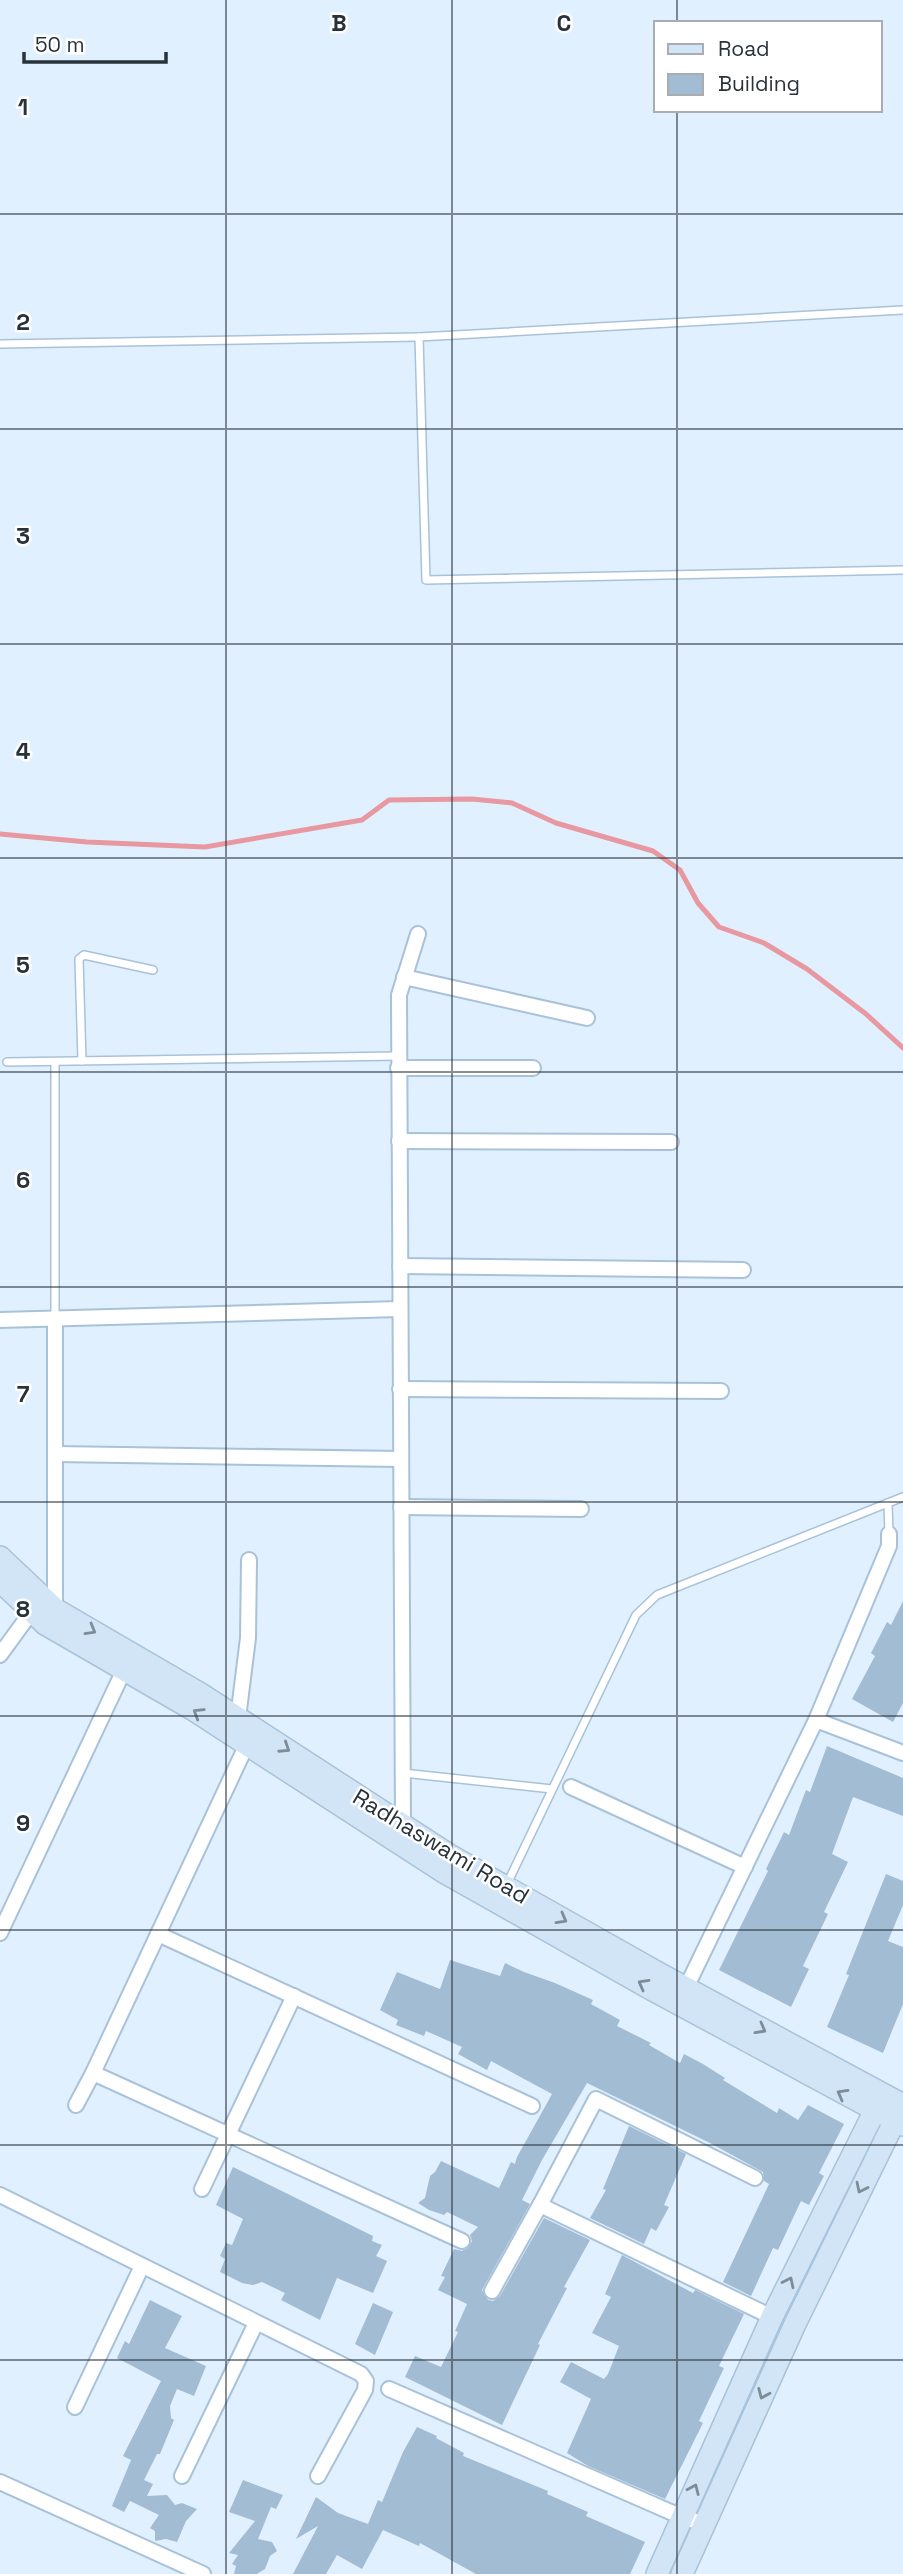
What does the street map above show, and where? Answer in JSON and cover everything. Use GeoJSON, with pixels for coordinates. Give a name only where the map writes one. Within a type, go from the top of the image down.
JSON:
{"type":"FeatureCollection","features":[{"type":"Feature","properties":{"kind":"street"},"geometry":{"type":"LineString","coordinates":[[403,1825],[399,995],[418,934]]}},
{"type":"Feature","properties":{"kind":"street"},"geometry":{"type":"LineString","coordinates":[[404,977],[587,1018]]}},
{"type":"Feature","properties":{"kind":"street"},"geometry":{"type":"LineString","coordinates":[[398,1062],[533,1068]]}},
{"type":"Feature","properties":{"kind":"street"},"geometry":{"type":"LineString","coordinates":[[399,1141],[671,1142]]}},
{"type":"Feature","properties":{"kind":"street"},"geometry":{"type":"LineString","coordinates":[[400,1266],[743,1270]]}},
{"type":"Feature","properties":{"kind":"street"},"geometry":{"type":"LineString","coordinates":[[0,1320],[400,1308]]}},
{"type":"Feature","properties":{"kind":"street"},"geometry":{"type":"LineString","coordinates":[[55,1318],[55,1609]]}},
{"type":"Feature","properties":{"kind":"street"},"geometry":{"type":"LineString","coordinates":[[400,1389],[721,1391]]}},
{"type":"Feature","properties":{"kind":"street"},"geometry":{"type":"LineString","coordinates":[[55,1454],[401,1459]]}},
{"type":"Feature","properties":{"kind":"street"},"geometry":{"type":"LineString","coordinates":[[401,1507],[581,1509]]}},
{"type":"Feature","properties":{"kind":"street"},"geometry":{"type":"LineString","coordinates":[[682,1996],[816,1720],[889,1546],[889,1534]]}},
{"type":"Feature","properties":{"kind":"street","name":"Radhaswami Road"},"geometry":{"type":"LineString","coordinates":[[0,1557],[55,1609],[237,1718],[450,1856],[506,1887],[682,1996]]}},
{"type":"Feature","properties":{"kind":"street"},"geometry":{"type":"LineString","coordinates":[[237,1718],[248,1638],[248,1560]]}},
{"type":"Feature","properties":{"kind":"street","name":"Radhaswami Road"},"geometry":{"type":"LineString","coordinates":[[0,1581],[45,1623],[192,1709],[442,1871],[901,2114]]}},
{"type":"Feature","properties":{"kind":"street"},"geometry":{"type":"LineString","coordinates":[[0,1655],[32,1611]]}},
{"type":"Feature","properties":{"kind":"street"},"geometry":{"type":"LineString","coordinates":[[1,1927],[124,1670]]}},
{"type":"Feature","properties":{"kind":"street"},"geometry":{"type":"LineString","coordinates":[[816,1720],[903,1753]]}},
{"type":"Feature","properties":{"kind":"street"},"geometry":{"type":"LineString","coordinates":[[76,2105],[247,1744]]}},
{"type":"Feature","properties":{"kind":"street"},"geometry":{"type":"LineString","coordinates":[[571,1787],[745,1867]]}},
{"type":"Feature","properties":{"kind":"street"},"geometry":{"type":"LineString","coordinates":[[158,1934],[532,2106]]}},
{"type":"Feature","properties":{"kind":"street"},"geometry":{"type":"LineString","coordinates":[[202,2189],[294,1996]]}},
{"type":"Feature","properties":{"kind":"street"},"geometry":{"type":"LineString","coordinates":[[93,2073],[462,2241]]}},
{"type":"Feature","properties":{"kind":"street"},"geometry":{"type":"LineString","coordinates":[[492,2291],[596,2099],[755,2178]]}},
{"type":"Feature","properties":{"kind":"street"},"geometry":{"type":"LineString","coordinates":[[657,2574],[772,2317],[878,2103]]}},
{"type":"Feature","properties":{"kind":"street"},"geometry":{"type":"LineString","coordinates":[[682,2574],[795,2324],[901,2114]]}},
{"type":"Feature","properties":{"kind":"street"},"geometry":{"type":"LineString","coordinates":[[0,2195],[361,2375],[366,2381],[365,2390],[318,2476]]}},
{"type":"Feature","properties":{"kind":"street"},"geometry":{"type":"LineString","coordinates":[[540,2205],[772,2317]]}},
{"type":"Feature","properties":{"kind":"street"},"geometry":{"type":"LineString","coordinates":[[75,2407],[142,2266]]}},
{"type":"Feature","properties":{"kind":"street"},"geometry":{"type":"LineString","coordinates":[[182,2476],[256,2323]]}},
{"type":"Feature","properties":{"kind":"street"},"geometry":{"type":"LineString","coordinates":[[389,2389],[682,2517],[704,2524]]}},
{"type":"Feature","properties":{"kind":"street"},"geometry":{"type":"LineString","coordinates":[[1,2485],[200,2573]]}},
{"type":"Feature","properties":{"kind":"lane"},"geometry":{"type":"LineString","coordinates":[[0,344],[419,337],[903,310]]}},
{"type":"Feature","properties":{"kind":"lane"},"geometry":{"type":"LineString","coordinates":[[419,337],[426,580],[903,570]]}},
{"type":"Feature","properties":{"kind":"lane"},"geometry":{"type":"LineString","coordinates":[[82,1061],[79,959],[84,955],[153,970]]}},
{"type":"Feature","properties":{"kind":"lane"},"geometry":{"type":"LineString","coordinates":[[7,1062],[398,1062]]}},
{"type":"Feature","properties":{"kind":"lane"},"geometry":{"type":"LineString","coordinates":[[55,1062],[55,1318]]}},
{"type":"Feature","properties":{"kind":"lane"},"geometry":{"type":"LineString","coordinates":[[506,1887],[636,1615],[657,1595],[903,1497]]}},
{"type":"Feature","properties":{"kind":"lane"},"geometry":{"type":"LineString","coordinates":[[888,1503],[889,1534]]}},
{"type":"Feature","properties":{"kind":"lane"},"geometry":{"type":"LineString","coordinates":[[403,1773],[552,1789]]}},
{"type":"Feature","properties":{"kind":"building"},"geometry":{"type":"Polygon","coordinates":[[[903,1601],[903,1703],[893,1722],[852,1699],[875,1656],[871,1653],[887,1622],[891,1625],[903,1601]]]}},
{"type":"Feature","properties":{"kind":"building"},"geometry":{"type":"Polygon","coordinates":[[[827,1746],[903,1778],[903,1816],[853,1797],[832,1854],[848,1862],[824,1912],[828,1914],[803,1966],[809,1969],[791,2007],[719,1970],[768,1871],[766,1869],[784,1832],[789,1835],[806,1790],[810,1792],[827,1746]]]}},
{"type":"Feature","properties":{"kind":"building"},"geometry":{"type":"Polygon","coordinates":[[[886,1874],[903,1881],[903,1905],[888,1941],[903,1947],[903,2004],[883,2053],[827,2027],[886,1874]]]}},
{"type":"Feature","properties":{"kind":"building"},"geometry":{"type":"Polygon","coordinates":[[[450,1960],[500,1976],[505,1963],[555,1983],[593,2000],[591,2004],[620,2020],[617,2026],[651,2043],[649,2045],[680,2063],[684,2054],[703,2064],[725,2078],[723,2080],[777,2113],[779,2108],[798,2120],[808,2105],[844,2124],[819,2173],[824,2176],[809,2205],[801,2201],[778,2250],[773,2248],[751,2296],[723,2282],[769,2184],[764,2181],[763,2172],[587,2083],[542,2160],[522,2200],[530,2204],[482,2290],[488,2300],[493,2301],[500,2296],[544,2218],[590,2240],[564,2287],[567,2288],[538,2344],[540,2345],[502,2425],[405,2377],[415,2356],[441,2367],[458,2332],[455,2331],[467,2304],[438,2290],[445,2277],[441,2276],[454,2249],[462,2251],[468,2248],[472,2241],[470,2235],[478,2227],[447,2212],[444,2215],[429,2210],[418,2203],[425,2198],[430,2176],[441,2161],[499,2188],[511,2162],[515,2164],[552,2094],[491,2061],[487,2070],[458,2054],[462,2047],[426,2031],[424,2036],[396,2025],[398,2020],[380,2010],[397,1972],[440,1989],[450,1960]]]}},
{"type":"Feature","properties":{"kind":"building"},"geometry":{"type":"Polygon","coordinates":[[[629,2126],[686,2154],[664,2205],[669,2207],[656,2231],[651,2228],[644,2244],[590,2218],[606,2190],[603,2189],[629,2126]]]}},
{"type":"Feature","properties":{"kind":"building"},"geometry":{"type":"Polygon","coordinates":[[[233,2167],[373,2236],[372,2241],[382,2245],[376,2256],[387,2261],[373,2293],[337,2278],[320,2320],[281,2300],[285,2293],[262,2282],[253,2285],[242,2283],[220,2272],[225,2259],[220,2256],[226,2243],[232,2245],[243,2219],[216,2205],[233,2167]]]}},
{"type":"Feature","properties":{"kind":"building"},"geometry":{"type":"Polygon","coordinates":[[[622,2255],[693,2293],[695,2290],[744,2314],[719,2366],[724,2368],[699,2421],[703,2423],[665,2499],[588,2466],[567,2453],[591,2399],[560,2382],[571,2362],[604,2379],[608,2374],[619,2346],[592,2333],[611,2297],[605,2294],[622,2255]]]}},
{"type":"Feature","properties":{"kind":"building"},"geometry":{"type":"Polygon","coordinates":[[[150,2300],[182,2316],[165,2348],[206,2366],[194,2396],[177,2389],[170,2406],[171,2418],[174,2420],[160,2454],[157,2454],[144,2480],[153,2484],[147,2496],[167,2495],[175,2505],[182,2503],[197,2509],[186,2521],[177,2542],[166,2539],[155,2541],[155,2531],[150,2528],[159,2515],[130,2501],[124,2512],[112,2506],[131,2460],[123,2456],[161,2381],[117,2358],[125,2341],[129,2344],[150,2300]]]}},
{"type":"Feature","properties":{"kind":"building"},"geometry":{"type":"Polygon","coordinates":[[[373,2303],[393,2312],[375,2355],[355,2344],[373,2303]]]}},
{"type":"Feature","properties":{"kind":"building"},"geometry":{"type":"Polygon","coordinates":[[[417,2427],[464,2453],[463,2456],[548,2491],[547,2494],[588,2512],[586,2516],[645,2542],[630,2574],[476,2574],[420,2543],[419,2546],[383,2530],[362,2569],[337,2555],[326,2574],[293,2574],[318,2526],[296,2539],[316,2497],[338,2513],[368,2524],[378,2500],[382,2502],[403,2452],[417,2427]]]}},
{"type":"Feature","properties":{"kind":"building"},"geometry":{"type":"Polygon","coordinates":[[[243,2480],[283,2495],[276,2509],[271,2507],[258,2539],[272,2542],[277,2551],[270,2556],[265,2569],[257,2574],[234,2574],[236,2566],[232,2564],[238,2555],[229,2553],[255,2521],[229,2512],[243,2480]]]}},
{"type":"Feature","properties":{"kind":"waterway"},"geometry":{"type":"LineString","coordinates":[[0,834],[87,842],[205,847],[362,820],[389,800],[472,799],[512,803],[556,823],[653,851],[680,870],[698,903],[719,927],[764,943],[807,969],[866,1014],[903,1048]]}}]}
